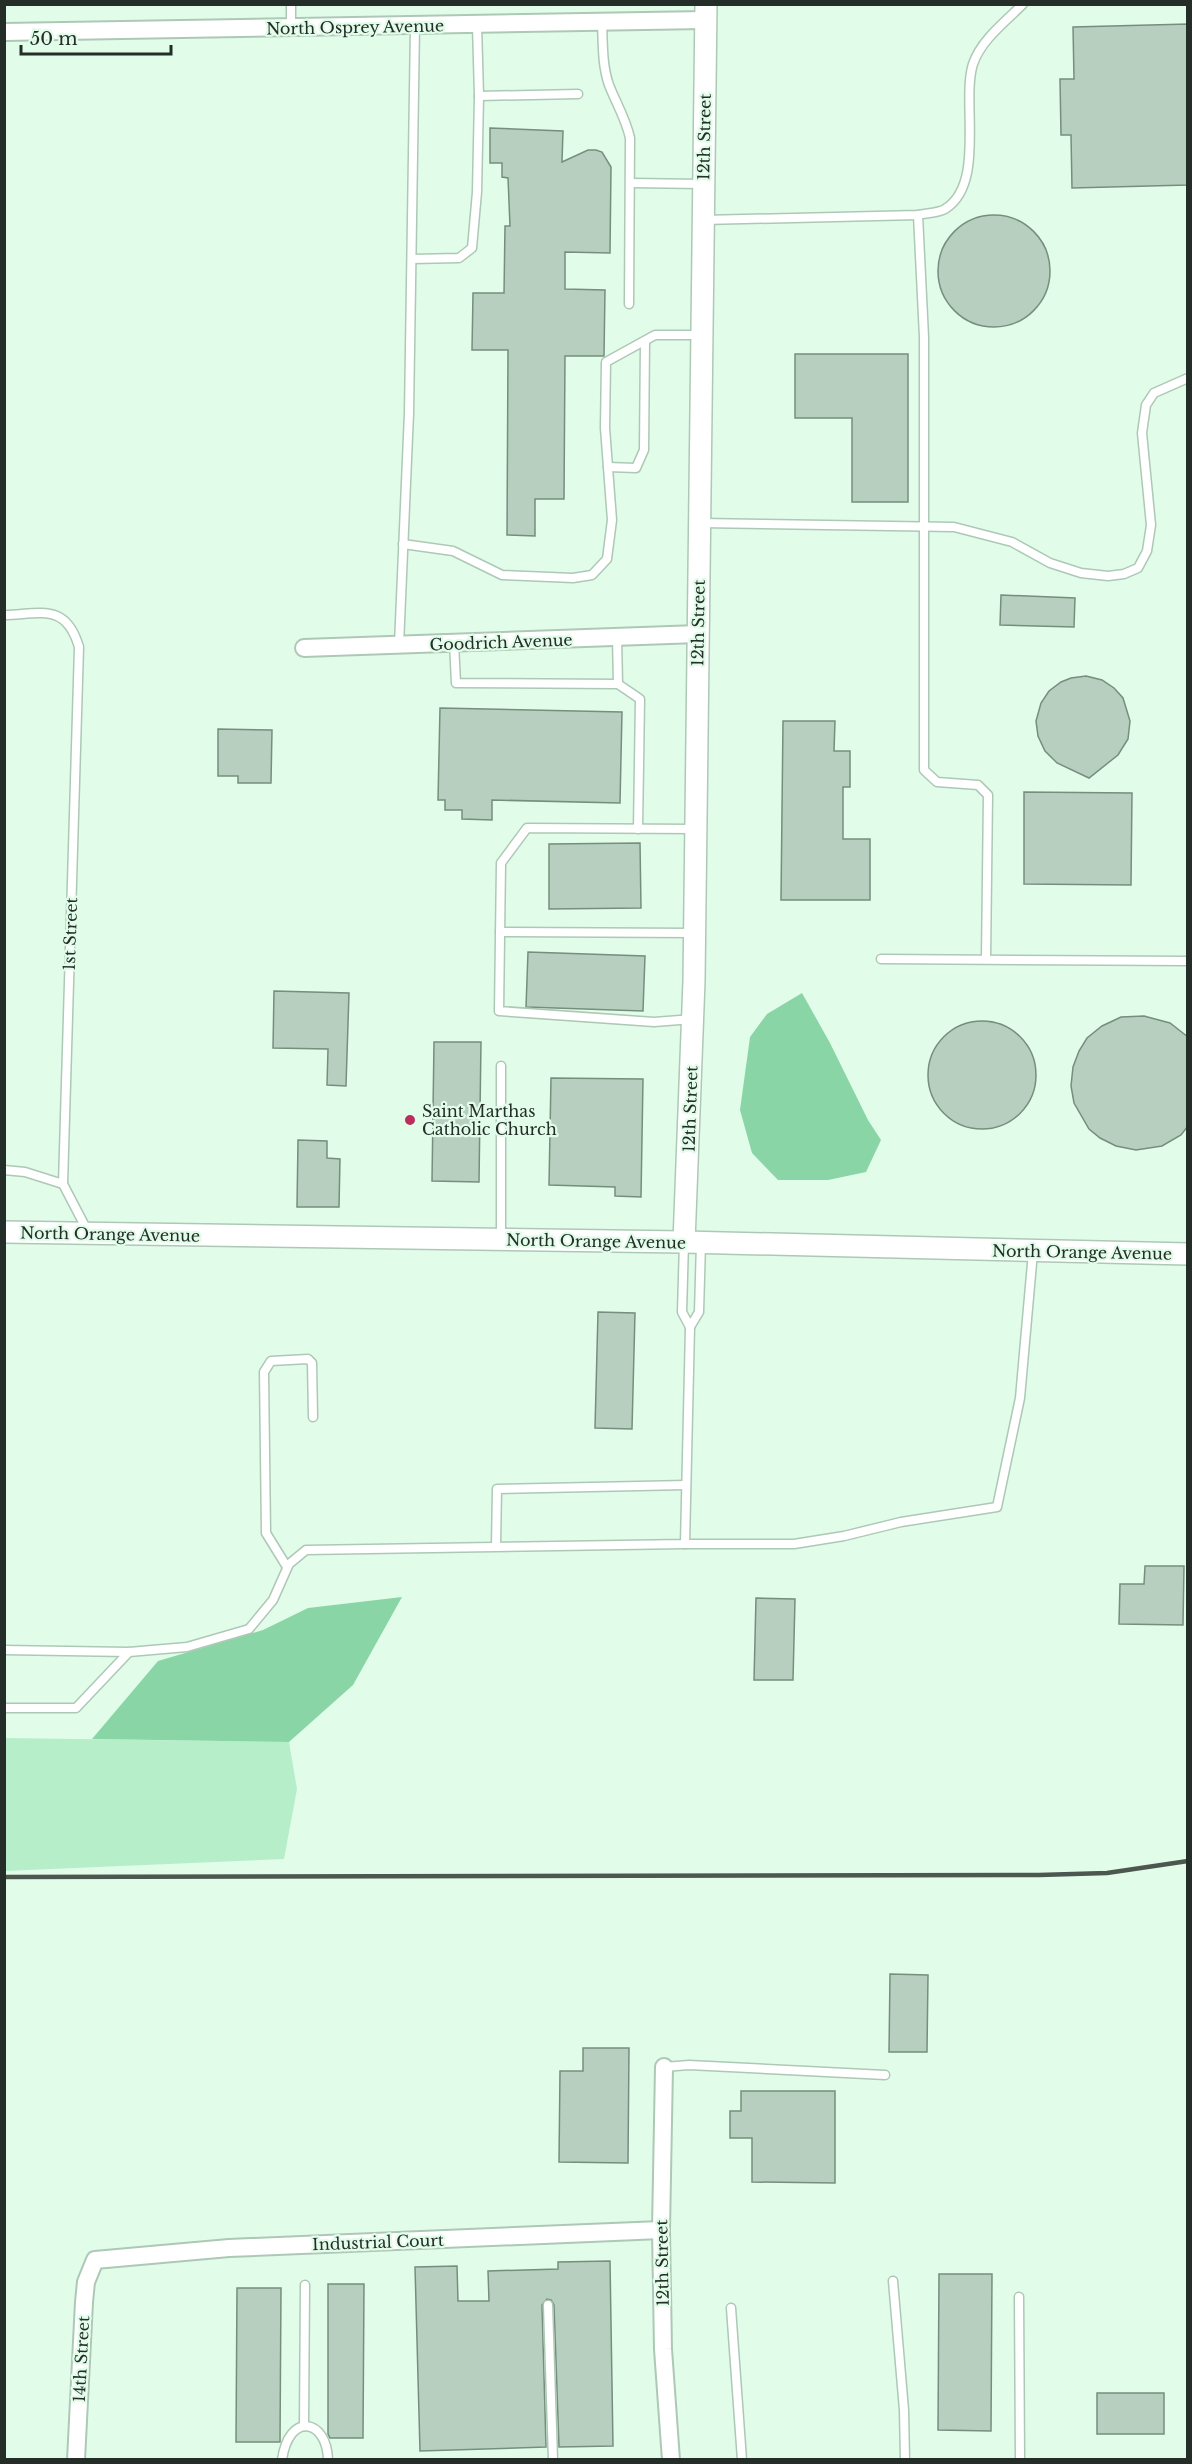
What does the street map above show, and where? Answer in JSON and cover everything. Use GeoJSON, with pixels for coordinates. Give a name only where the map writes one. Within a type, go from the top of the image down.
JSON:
{"type":"FeatureCollection","features":[{"type":"Feature","properties":{"kind":"street","name":"North Osprey Avenue"},"geometry":{"type":"LineString","coordinates":[[4,32],[602,23],[705,12]]}},
{"type":"Feature","properties":{"kind":"street","name":"12th Street"},"geometry":{"type":"LineString","coordinates":[[692,1242],[705,12]]}},
{"type":"Feature","properties":{"kind":"street","name":"Goodrich Avenue"},"geometry":{"type":"LineString","coordinates":[[304,648],[698,634]]}},
{"type":"Feature","properties":{"kind":"street","name":"North Orange Avenue"},"geometry":{"type":"LineString","coordinates":[[4,1232],[692,1242],[1188,1254]]}},
{"type":"Feature","properties":{"kind":"street","name":"12th Street"},"geometry":{"type":"LineString","coordinates":[[664,2067],[661,2230],[663,2349],[671,2460]]}},
{"type":"Feature","properties":{"kind":"street","name":"Industrial Court"},"geometry":{"type":"LineString","coordinates":[[95,2260],[229,2248],[661,2230]]}},
{"type":"Feature","properties":{"kind":"street","name":"14th Street"},"geometry":{"type":"LineString","coordinates":[[76,2460],[84,2302],[86,2282],[95,2260]]}},
{"type":"Feature","properties":{"kind":"lane"},"geometry":{"type":"LineString","coordinates":[[291,4],[291,28]]}},
{"type":"Feature","properties":{"kind":"lane"},"geometry":{"type":"LineString","coordinates":[[703,220],[918,215],[945,209],[960,193],[969,168],[972,67],[979,50],[1023,4]]}},
{"type":"Feature","properties":{"kind":"lane"},"geometry":{"type":"LineString","coordinates":[[602,23],[603,61],[609,83],[628,127],[631,183],[628,304]]}},
{"type":"Feature","properties":{"kind":"lane"},"geometry":{"type":"LineString","coordinates":[[412,259],[459,258],[472,248],[477,192],[479,96],[477,25]]}},
{"type":"Feature","properties":{"kind":"lane"},"geometry":{"type":"LineString","coordinates":[[399,645],[410,413],[415,26]]}},
{"type":"Feature","properties":{"kind":"lane"},"geometry":{"type":"LineString","coordinates":[[479,96],[578,94]]}},
{"type":"Feature","properties":{"kind":"lane"},"geometry":{"type":"LineString","coordinates":[[631,183],[703,184]]}},
{"type":"Feature","properties":{"kind":"lane"},"geometry":{"type":"LineString","coordinates":[[918,215],[924,337],[924,770],[938,782],[978,785],[988,795],[986,958]]}},
{"type":"Feature","properties":{"kind":"lane"},"geometry":{"type":"LineString","coordinates":[[403,544],[453,551],[502,576],[573,578],[592,575],[607,559],[612,520],[605,428],[606,362],[655,334],[702,334]]}},
{"type":"Feature","properties":{"kind":"lane"},"geometry":{"type":"LineString","coordinates":[[608,467],[636,468],[644,450],[645,341]]}},
{"type":"Feature","properties":{"kind":"lane"},"geometry":{"type":"LineString","coordinates":[[699,523],[954,527],[1012,542],[1050,563],[1081,573],[1108,576],[1124,574],[1138,568],[1147,551],[1151,525],[1142,433],[1146,405],[1154,393],[1188,378]]}},
{"type":"Feature","properties":{"kind":"lane","name":"1st Street"},"geometry":{"type":"LineString","coordinates":[[4,615],[50,614],[61,617],[71,626],[79,647],[63,1184]]}},
{"type":"Feature","properties":{"kind":"lane"},"geometry":{"type":"LineString","coordinates":[[617,638],[618,684]]}},
{"type":"Feature","properties":{"kind":"lane"},"geometry":{"type":"LineString","coordinates":[[454,643],[456,683],[618,684],[640,699],[638,829]]}},
{"type":"Feature","properties":{"kind":"lane"},"geometry":{"type":"LineString","coordinates":[[694,1019],[654,1022],[500,1011],[500,932],[501,863],[526,828],[696,829]]}},
{"type":"Feature","properties":{"kind":"lane"},"geometry":{"type":"LineString","coordinates":[[500,932],[695,933]]}},
{"type":"Feature","properties":{"kind":"lane"},"geometry":{"type":"LineString","coordinates":[[881,958],[1188,962]]}},
{"type":"Feature","properties":{"kind":"lane"},"geometry":{"type":"LineString","coordinates":[[501,1066],[501,1239]]}},
{"type":"Feature","properties":{"kind":"lane"},"geometry":{"type":"LineString","coordinates":[[4,1170],[24,1172],[63,1184],[89,1233]]}},
{"type":"Feature","properties":{"kind":"lane"},"geometry":{"type":"LineString","coordinates":[[690,1327],[682,1312],[692,1242]]}},
{"type":"Feature","properties":{"kind":"lane"},"geometry":{"type":"LineString","coordinates":[[685,1544],[690,1327],[699,1312],[692,1242]]}},
{"type":"Feature","properties":{"kind":"lane"},"geometry":{"type":"LineString","coordinates":[[4,1650],[129,1652],[187,1647],[249,1629],[273,1600],[287,1567],[306,1550],[794,1544],[972,1509],[997,1507],[1020,1398],[1033,1252]]}},
{"type":"Feature","properties":{"kind":"lane"},"geometry":{"type":"LineString","coordinates":[[287,1567],[266,1533],[264,1372],[271,1362],[308,1359],[312,1363],[313,1418]]}},
{"type":"Feature","properties":{"kind":"lane"},"geometry":{"type":"LineString","coordinates":[[496,1546],[497,1489],[686,1485]]}},
{"type":"Feature","properties":{"kind":"lane"},"geometry":{"type":"LineString","coordinates":[[4,1708],[76,1708],[129,1652]]}},
{"type":"Feature","properties":{"kind":"lane"},"geometry":{"type":"LineString","coordinates":[[664,2067],[689,2065],[885,2074]]}},
{"type":"Feature","properties":{"kind":"lane"},"geometry":{"type":"LineString","coordinates":[[893,2281],[904,2410],[905,2460]]}},
{"type":"Feature","properties":{"kind":"lane"},"geometry":{"type":"LineString","coordinates":[[304,2426],[305,2285]]}},
{"type":"Feature","properties":{"kind":"lane"},"geometry":{"type":"LineString","coordinates":[[1020,2297],[1020,2460]]}},
{"type":"Feature","properties":{"kind":"lane"},"geometry":{"type":"LineString","coordinates":[[548,2305],[553,2460]]}},
{"type":"Feature","properties":{"kind":"lane"},"geometry":{"type":"LineString","coordinates":[[731,2308],[742,2460]]}},
{"type":"Feature","properties":{"kind":"lane"},"geometry":{"type":"LineString","coordinates":[[282,2460],[289,2434],[297,2427],[304,2426],[317,2430],[325,2441],[328,2460]]}},
{"type":"Feature","properties":{"kind":"shaded area"},"geometry":{"type":"Polygon","coordinates":[[[802,993],[868,1120],[881,1140],[866,1172],[828,1180],[778,1180],[752,1153],[740,1110],[750,1037],[767,1014],[802,993]]]}},
{"type":"Feature","properties":{"kind":"shaded area"},"geometry":{"type":"Polygon","coordinates":[[[402,1597],[353,1685],[289,1742],[92,1739],[158,1661],[263,1630],[308,1608],[402,1597]]]}},
{"type":"Feature","properties":{"kind":"shaded area"},"geometry":{"type":"Polygon","coordinates":[[[4,1738],[289,1742],[297,1789],[284,1859],[5,1871],[4,1738]]]}},
{"type":"Feature","properties":{"kind":"building"},"geometry":{"type":"Polygon","coordinates":[[[1188,24],[1188,185],[1072,188],[1071,135],[1061,135],[1060,79],[1074,79],[1073,27],[1188,24]]]}},
{"type":"Feature","properties":{"kind":"building"},"geometry":{"type":"Polygon","coordinates":[[[490,128],[563,131],[562,162],[588,150],[596,150],[602,152],[611,167],[610,253],[565,252],[565,289],[605,290],[604,356],[565,356],[564,499],[535,499],[535,536],[507,535],[508,350],[472,350],[473,293],[504,293],[505,226],[510,226],[508,178],[502,177],[502,163],[490,163],[490,128]]]}},
{"type":"Feature","properties":{"kind":"building"},"geometry":{"type":"Polygon","coordinates":[[[994,215],[1015,219],[1033,232],[1046,250],[1050,271],[1046,292],[1033,310],[1015,323],[994,327],[973,323],[955,310],[942,292],[938,271],[942,250],[955,232],[973,219],[994,215]]]}},
{"type":"Feature","properties":{"kind":"building"},"geometry":{"type":"Polygon","coordinates":[[[795,354],[908,354],[908,502],[852,502],[852,418],[795,418],[795,354]]]}},
{"type":"Feature","properties":{"kind":"building"},"geometry":{"type":"Polygon","coordinates":[[[1001,595],[1075,598],[1074,627],[1000,625],[1001,595]]]}},
{"type":"Feature","properties":{"kind":"building"},"geometry":{"type":"Polygon","coordinates":[[[1086,676],[1102,680],[1114,688],[1123,698],[1130,721],[1128,739],[1118,755],[1089,778],[1057,763],[1045,751],[1038,736],[1036,721],[1041,703],[1049,691],[1061,682],[1086,676]]]}},
{"type":"Feature","properties":{"kind":"building"},"geometry":{"type":"Polygon","coordinates":[[[440,708],[622,712],[620,803],[492,800],[492,820],[462,819],[462,810],[445,810],[445,800],[438,800],[440,708]]]}},
{"type":"Feature","properties":{"kind":"building"},"geometry":{"type":"Polygon","coordinates":[[[783,721],[835,721],[834,751],[850,751],[850,787],[843,787],[843,839],[870,839],[870,900],[781,900],[783,721]]]}},
{"type":"Feature","properties":{"kind":"building"},"geometry":{"type":"Polygon","coordinates":[[[218,729],[272,730],[271,783],[238,783],[238,776],[218,776],[218,729]]]}},
{"type":"Feature","properties":{"kind":"building"},"geometry":{"type":"Polygon","coordinates":[[[1024,792],[1132,793],[1131,885],[1024,884],[1024,792]]]}},
{"type":"Feature","properties":{"kind":"building"},"geometry":{"type":"Polygon","coordinates":[[[640,843],[641,908],[549,909],[549,844],[640,843]]]}},
{"type":"Feature","properties":{"kind":"building"},"geometry":{"type":"Polygon","coordinates":[[[528,952],[645,956],[643,1011],[526,1007],[528,952]]]}},
{"type":"Feature","properties":{"kind":"building"},"geometry":{"type":"Polygon","coordinates":[[[274,991],[349,993],[346,1086],[327,1085],[328,1049],[273,1048],[274,991]]]}},
{"type":"Feature","properties":{"kind":"building"},"geometry":{"type":"Polygon","coordinates":[[[1144,1016],[1170,1023],[1188,1037],[1188,1126],[1181,1135],[1162,1146],[1136,1150],[1116,1146],[1089,1129],[1074,1103],[1071,1086],[1073,1067],[1087,1038],[1102,1026],[1121,1017],[1144,1016]]]}},
{"type":"Feature","properties":{"kind":"building"},"geometry":{"type":"Polygon","coordinates":[[[982,1021],[1003,1025],[1020,1037],[1032,1054],[1036,1075],[1032,1096],[1020,1113],[1003,1125],[982,1129],[961,1125],[944,1113],[932,1096],[928,1075],[932,1054],[944,1037],[961,1025],[982,1021]]]}},
{"type":"Feature","properties":{"kind":"building"},"geometry":{"type":"Polygon","coordinates":[[[434,1042],[481,1042],[479,1182],[432,1181],[434,1042]]]}},
{"type":"Feature","properties":{"kind":"building"},"geometry":{"type":"Polygon","coordinates":[[[551,1078],[643,1079],[641,1197],[615,1196],[615,1187],[549,1185],[551,1078]]]}},
{"type":"Feature","properties":{"kind":"building"},"geometry":{"type":"Polygon","coordinates":[[[298,1140],[327,1141],[327,1158],[340,1159],[339,1207],[297,1207],[298,1140]]]}},
{"type":"Feature","properties":{"kind":"building"},"geometry":{"type":"Polygon","coordinates":[[[598,1312],[635,1313],[632,1429],[595,1428],[598,1312]]]}},
{"type":"Feature","properties":{"kind":"building"},"geometry":{"type":"Polygon","coordinates":[[[1145,1566],[1184,1566],[1183,1625],[1119,1624],[1120,1584],[1144,1584],[1145,1566]]]}},
{"type":"Feature","properties":{"kind":"building"},"geometry":{"type":"Polygon","coordinates":[[[756,1598],[795,1599],[793,1680],[754,1680],[756,1598]]]}},
{"type":"Feature","properties":{"kind":"building"},"geometry":{"type":"Polygon","coordinates":[[[890,1974],[928,1975],[927,2052],[889,2052],[890,1974]]]}},
{"type":"Feature","properties":{"kind":"building"},"geometry":{"type":"Polygon","coordinates":[[[583,2048],[629,2048],[628,2163],[559,2162],[560,2071],[583,2071],[583,2048]]]}},
{"type":"Feature","properties":{"kind":"building"},"geometry":{"type":"Polygon","coordinates":[[[741,2091],[835,2091],[835,2183],[752,2182],[752,2138],[730,2138],[730,2111],[741,2111],[741,2091]]]}},
{"type":"Feature","properties":{"kind":"building"},"geometry":{"type":"Polygon","coordinates":[[[610,2261],[613,2446],[559,2447],[554,2305],[551,2300],[547,2299],[542,2305],[546,2447],[420,2451],[415,2267],[457,2266],[458,2301],[489,2301],[488,2271],[558,2269],[558,2262],[610,2261]]]}},
{"type":"Feature","properties":{"kind":"building"},"geometry":{"type":"Polygon","coordinates":[[[939,2274],[992,2274],[991,2431],[938,2430],[939,2274]]]}},
{"type":"Feature","properties":{"kind":"building"},"geometry":{"type":"Polygon","coordinates":[[[328,2284],[364,2284],[363,2438],[330,2438],[328,2434],[328,2284]]]}},
{"type":"Feature","properties":{"kind":"building"},"geometry":{"type":"Polygon","coordinates":[[[237,2288],[281,2288],[280,2442],[236,2442],[237,2288]]]}},
{"type":"Feature","properties":{"kind":"building"},"geometry":{"type":"Polygon","coordinates":[[[1097,2393],[1164,2393],[1164,2434],[1097,2434],[1097,2393]]]}},
{"type":"Feature","properties":{"kind":"railway"},"geometry":{"type":"LineString","coordinates":[[4,1877],[1039,1875],[1107,1873],[1188,1861]]}},
{"type":"Feature","properties":{"kind":"place","name":"Saint Marthas Catholic Church"},"geometry":{"type":"Point","coordinates":[410,1120]}}]}
